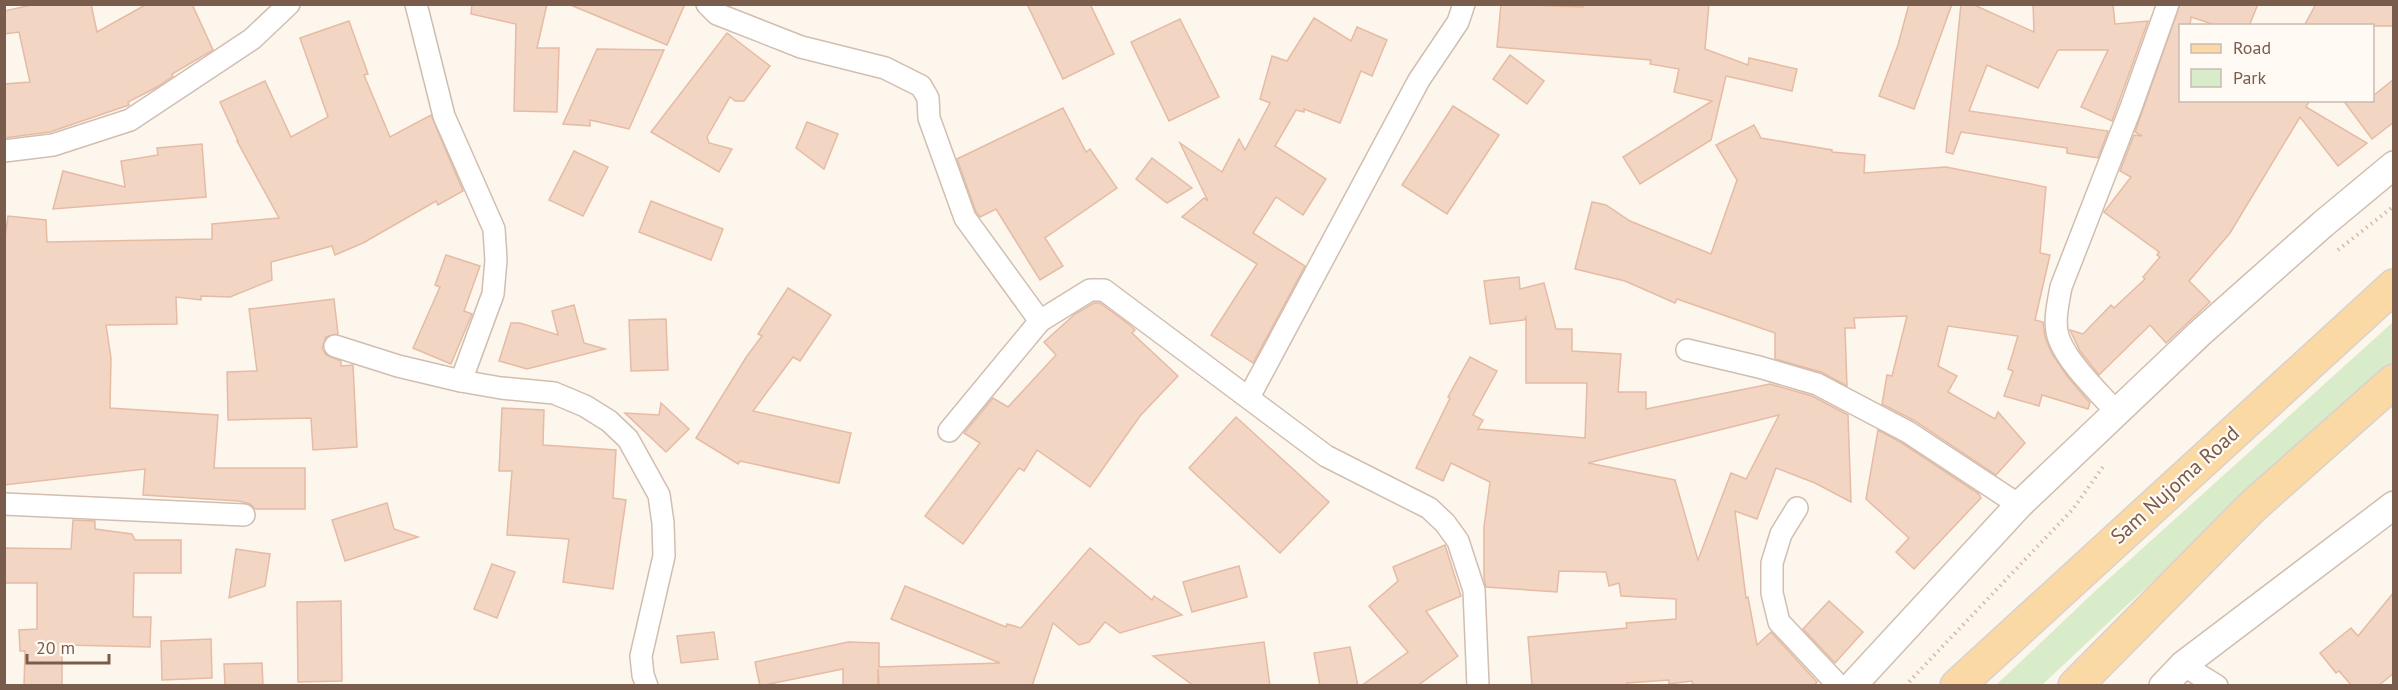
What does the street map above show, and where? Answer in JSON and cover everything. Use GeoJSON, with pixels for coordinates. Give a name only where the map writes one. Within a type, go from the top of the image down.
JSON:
{"type":"FeatureCollection","features":[{"type":"Feature","properties":{"kind":"main road","name":"Sam Nujoma Road"},"geometry":{"type":"LineString","coordinates":[[1957,686],[2394,285]]}},
{"type":"Feature","properties":{"kind":"main road"},"geometry":{"type":"LineString","coordinates":[[2075,686],[2253,506],[2394,381]]}},
{"type":"Feature","properties":{"kind":"street"},"geometry":{"type":"LineString","coordinates":[[4,151],[53,145],[130,120],[252,39],[289,4]]}},
{"type":"Feature","properties":{"kind":"street"},"geometry":{"type":"LineString","coordinates":[[417,4],[444,116],[494,229],[496,260],[493,294],[461,381]]}},
{"type":"Feature","properties":{"kind":"street"},"geometry":{"type":"LineString","coordinates":[[707,4],[717,14],[801,47],[885,68],[921,86],[928,98],[928,118],[965,218],[1040,321]]}},
{"type":"Feature","properties":{"kind":"street"},"geometry":{"type":"LineString","coordinates":[[1249,397],[1419,80],[1458,22],[1464,4]]}},
{"type":"Feature","properties":{"kind":"street"},"geometry":{"type":"LineString","coordinates":[[2117,413],[2068,356],[2058,337],[2057,312],[2061,287],[2168,4]]}},
{"type":"Feature","properties":{"kind":"street"},"geometry":{"type":"LineString","coordinates":[[1852,686],[2019,506],[2199,334],[2323,224],[2394,165]]}},
{"type":"Feature","properties":{"kind":"street"},"geometry":{"type":"LineString","coordinates":[[949,431],[1040,321],[1090,290],[1104,290],[1326,456],[1429,508],[1446,523],[1458,541],[1474,590],[1478,686]]}},
{"type":"Feature","properties":{"kind":"street"},"geometry":{"type":"LineString","coordinates":[[335,346],[398,366],[461,381],[501,388],[554,393],[585,406],[609,421],[628,439],[659,495],[663,523],[664,556],[641,657],[647,686]]}},
{"type":"Feature","properties":{"kind":"street"},"geometry":{"type":"LineString","coordinates":[[1687,350],[1817,384],[1908,432],[2019,506]]}},
{"type":"Feature","properties":{"kind":"street"},"geometry":{"type":"LineString","coordinates":[[4,504],[244,514]]}},
{"type":"Feature","properties":{"kind":"street"},"geometry":{"type":"LineString","coordinates":[[2163,686],[2183,665],[2394,505]]}},
{"type":"Feature","properties":{"kind":"street"},"geometry":{"type":"LineString","coordinates":[[1797,508],[1781,534],[1772,563],[1772,592],[1779,622],[1839,686]]}},
{"type":"Feature","properties":{"kind":"street"},"geometry":{"type":"LineString","coordinates":[[2183,665],[2217,686]]}},
{"type":"Feature","properties":{"kind":"path"},"geometry":{"type":"LineString","coordinates":[[2336,252],[2394,206]]}},
{"type":"Feature","properties":{"kind":"path"},"geometry":{"type":"LineString","coordinates":[[1905,686],[2073,509],[2108,460]]}},
{"type":"Feature","properties":{"kind":"green space"},"geometry":{"type":"Polygon","coordinates":[[[2393,322],[2393,365],[2042,685],[1995,686],[2092,594],[2393,322]]]}},
{"type":"Feature","properties":{"kind":"building"},"geometry":{"type":"Polygon","coordinates":[[[36,4],[91,4],[97,32],[147,4],[192,4],[213,50],[172,74],[173,76],[157,87],[128,102],[129,105],[50,132],[4,138],[4,84],[30,82],[19,32],[4,34],[4,11],[36,4]]]}},
{"type":"Feature","properties":{"kind":"building"},"geometry":{"type":"Polygon","coordinates":[[[472,4],[547,4],[537,48],[559,48],[557,112],[514,111],[516,24],[471,14],[472,4]]]}},
{"type":"Feature","properties":{"kind":"building"},"geometry":{"type":"Polygon","coordinates":[[[568,4],[685,4],[667,45],[568,4]]]}},
{"type":"Feature","properties":{"kind":"building"},"geometry":{"type":"Polygon","coordinates":[[[1027,4],[1090,4],[1114,54],[1063,79],[1027,4]]]}},
{"type":"Feature","properties":{"kind":"building"},"geometry":{"type":"Polygon","coordinates":[[[1501,4],[1583,7],[1583,4],[1709,4],[1705,49],[1748,65],[1749,58],[1797,69],[1792,91],[1726,76],[1711,140],[1640,184],[1623,157],[1712,101],[1674,92],[1679,69],[1650,64],[1651,60],[1497,47],[1501,4]]]}},
{"type":"Feature","properties":{"kind":"building"},"geometry":{"type":"Polygon","coordinates":[[[1909,4],[1952,4],[1914,109],[1879,96],[1898,45],[1909,4]]]}},
{"type":"Feature","properties":{"kind":"building"},"geometry":{"type":"Polygon","coordinates":[[[1961,4],[1972,4],[2034,32],[2033,4],[2113,4],[2115,24],[2148,21],[2112,121],[2081,107],[2108,50],[2058,50],[2038,88],[1987,65],[1969,111],[2108,131],[2098,158],[2067,153],[2067,148],[1961,132],[1953,154],[1946,152],[1961,4]]]}},
{"type":"Feature","properties":{"kind":"building"},"geometry":{"type":"Polygon","coordinates":[[[2180,4],[2258,4],[2250,24],[2212,24],[2191,17],[2190,24],[2179,24],[2179,102],[2309,102],[2306,107],[2367,143],[2338,166],[2300,117],[2230,233],[2189,281],[2210,302],[2166,343],[2150,325],[2099,375],[2080,351],[2070,330],[2083,334],[2111,305],[2114,308],[2145,279],[2143,277],[2160,257],[2157,255],[2159,252],[2104,212],[2131,177],[2120,171],[2134,135],[2142,136],[2135,132],[2180,4]]]}},
{"type":"Feature","properties":{"kind":"building"},"geometry":{"type":"Polygon","coordinates":[[[2316,4],[2394,4],[2394,26],[2305,24],[2316,4]]]}},
{"type":"Feature","properties":{"kind":"building"},"geometry":{"type":"Polygon","coordinates":[[[1314,18],[1351,41],[1357,27],[1387,40],[1372,76],[1361,71],[1340,123],[1304,109],[1304,112],[1296,110],[1275,146],[1326,179],[1303,215],[1276,197],[1253,233],[1305,266],[1253,363],[1211,335],[1257,264],[1182,217],[1204,198],[1208,201],[1180,143],[1222,172],[1239,139],[1245,150],[1270,103],[1260,99],[1272,56],[1287,61],[1314,18]]]}},
{"type":"Feature","properties":{"kind":"building"},"geometry":{"type":"Polygon","coordinates":[[[1180,19],[1219,97],[1169,121],[1131,42],[1180,19]]]}},
{"type":"Feature","properties":{"kind":"building"},"geometry":{"type":"Polygon","coordinates":[[[349,21],[368,74],[364,75],[390,137],[431,115],[463,191],[438,205],[436,201],[363,243],[335,255],[332,246],[271,262],[272,280],[230,297],[201,296],[201,300],[176,297],[177,324],[106,325],[111,358],[110,408],[218,415],[214,468],[305,468],[305,509],[255,509],[250,504],[239,501],[143,495],[145,469],[4,485],[4,244],[8,216],[46,220],[47,242],[212,239],[212,224],[279,218],[237,141],[220,102],[265,81],[291,137],[328,117],[300,38],[349,21]]]}},
{"type":"Feature","properties":{"kind":"building"},"geometry":{"type":"Polygon","coordinates":[[[727,33],[770,66],[744,101],[735,101],[730,97],[707,137],[709,143],[732,149],[719,172],[651,132],[727,33]]]}},
{"type":"Feature","properties":{"kind":"building"},"geometry":{"type":"Polygon","coordinates":[[[597,49],[664,50],[629,129],[590,120],[590,126],[563,124],[597,49]]]}},
{"type":"Feature","properties":{"kind":"building"},"geometry":{"type":"Polygon","coordinates":[[[1510,55],[1544,81],[1527,104],[1493,79],[1510,55]]]}},
{"type":"Feature","properties":{"kind":"building"},"geometry":{"type":"Polygon","coordinates":[[[2394,79],[2394,122],[2372,139],[2344,102],[2374,102],[2374,95],[2394,79]]]}},
{"type":"Feature","properties":{"kind":"building"},"geometry":{"type":"Polygon","coordinates":[[[1453,106],[1499,135],[1447,214],[1402,185],[1453,106]]]}},
{"type":"Feature","properties":{"kind":"building"},"geometry":{"type":"Polygon","coordinates":[[[1063,108],[1086,152],[1090,149],[1117,188],[1045,238],[1063,266],[1040,280],[996,209],[980,217],[976,212],[957,159],[1063,108]]]}},
{"type":"Feature","properties":{"kind":"building"},"geometry":{"type":"Polygon","coordinates":[[[807,122],[838,134],[824,169],[796,148],[807,122]]]}},
{"type":"Feature","properties":{"kind":"building"},"geometry":{"type":"Polygon","coordinates":[[[1754,125],[1761,138],[1832,150],[1832,152],[1865,155],[1864,173],[1946,167],[2046,187],[2040,253],[2050,255],[2035,320],[2043,322],[2045,337],[2052,354],[2090,403],[2088,409],[2042,395],[2039,406],[2004,396],[2013,371],[2008,369],[2018,336],[1948,326],[1938,366],[1957,376],[1948,392],[1995,419],[1998,412],[2025,443],[1996,475],[1915,421],[1882,404],[1887,375],[1892,376],[1907,316],[1854,318],[1855,328],[1845,328],[1847,386],[1821,372],[1775,359],[1775,333],[1677,299],[1675,303],[1625,281],[1575,269],[1592,202],[1606,205],[1630,221],[1711,254],[1737,180],[1716,145],[1754,125]]]}},
{"type":"Feature","properties":{"kind":"building"},"geometry":{"type":"Polygon","coordinates":[[[202,144],[206,197],[53,209],[63,171],[125,187],[121,161],[158,155],[157,148],[202,144]]]}},
{"type":"Feature","properties":{"kind":"building"},"geometry":{"type":"Polygon","coordinates":[[[574,151],[608,167],[583,216],[549,200],[574,151]]]}},
{"type":"Feature","properties":{"kind":"building"},"geometry":{"type":"Polygon","coordinates":[[[1152,158],[1192,188],[1167,203],[1136,179],[1152,158]]]}},
{"type":"Feature","properties":{"kind":"building"},"geometry":{"type":"Polygon","coordinates":[[[651,201],[723,229],[711,260],[639,232],[651,201]]]}},
{"type":"Feature","properties":{"kind":"building"},"geometry":{"type":"Polygon","coordinates":[[[446,255],[480,266],[464,311],[472,314],[451,364],[413,348],[440,287],[435,285],[446,255]]]}},
{"type":"Feature","properties":{"kind":"building"},"geometry":{"type":"Polygon","coordinates":[[[1519,277],[1520,289],[1544,283],[1556,329],[1572,329],[1572,351],[1621,354],[1618,392],[1646,392],[1646,409],[1770,384],[1812,396],[1848,415],[1851,502],[1815,483],[1776,468],[1757,519],[1735,511],[1746,598],[1748,597],[1757,645],[1771,632],[1817,682],[1814,686],[1693,686],[1692,681],[1669,684],[1669,680],[1627,683],[1628,686],[1532,686],[1528,637],[1627,628],[1626,623],[1676,619],[1676,599],[1621,596],[1619,583],[1609,586],[1606,572],[1559,571],[1557,592],[1486,587],[1484,527],[1490,482],[1451,463],[1443,481],[1416,468],[1450,398],[1448,397],[1470,357],[1497,371],[1473,415],[1483,420],[1478,429],[1585,438],[1587,383],[1526,383],[1526,317],[1524,320],[1490,324],[1484,281],[1519,277]],[[1779,415],[1588,463],[1675,480],[1698,560],[1731,473],[1746,479],[1779,415]]]}},
{"type":"Feature","properties":{"kind":"building"},"geometry":{"type":"Polygon","coordinates":[[[788,288],[831,315],[800,361],[793,357],[753,411],[851,433],[839,483],[740,461],[738,464],[696,438],[762,336],[758,334],[788,288]]]}},
{"type":"Feature","properties":{"kind":"building"},"geometry":{"type":"Polygon","coordinates":[[[334,299],[338,334],[326,337],[322,348],[326,355],[341,361],[341,366],[353,365],[357,447],[313,450],[311,418],[228,420],[227,372],[257,371],[249,309],[334,299]]]}},
{"type":"Feature","properties":{"kind":"building"},"geometry":{"type":"Polygon","coordinates":[[[1094,303],[1100,303],[1131,326],[1135,330],[1132,333],[1178,376],[1140,416],[1090,487],[1037,450],[1024,471],[1019,468],[963,544],[925,516],[980,443],[964,433],[993,398],[1008,407],[1056,355],[1044,342],[1075,314],[1094,303]]]}},
{"type":"Feature","properties":{"kind":"building"},"geometry":{"type":"Polygon","coordinates":[[[574,305],[584,343],[605,349],[527,369],[499,361],[511,323],[520,323],[558,335],[552,311],[574,305]]]}},
{"type":"Feature","properties":{"kind":"building"},"geometry":{"type":"Polygon","coordinates":[[[666,319],[668,370],[631,371],[629,320],[666,319]]]}},
{"type":"Feature","properties":{"kind":"building"},"geometry":{"type":"Polygon","coordinates":[[[661,403],[689,429],[666,452],[625,413],[659,415],[661,403]]]}},
{"type":"Feature","properties":{"kind":"building"},"geometry":{"type":"Polygon","coordinates":[[[502,408],[544,410],[543,445],[616,450],[613,498],[626,500],[613,589],[563,582],[569,539],[507,535],[512,471],[499,471],[502,408]]]}},
{"type":"Feature","properties":{"kind":"building"},"geometry":{"type":"Polygon","coordinates":[[[1236,417],[1329,502],[1280,553],[1189,468],[1236,417]]]}},
{"type":"Feature","properties":{"kind":"building"},"geometry":{"type":"Polygon","coordinates":[[[1878,430],[1902,443],[1979,494],[1981,498],[1914,569],[1896,552],[1909,538],[1866,499],[1878,430]]]}},
{"type":"Feature","properties":{"kind":"building"},"geometry":{"type":"Polygon","coordinates":[[[387,503],[394,529],[418,537],[345,561],[332,520],[387,503]]]}},
{"type":"Feature","properties":{"kind":"building"},"geometry":{"type":"Polygon","coordinates":[[[73,520],[95,521],[95,529],[132,534],[135,540],[181,540],[181,573],[134,573],[133,617],[151,617],[150,647],[65,645],[65,650],[62,650],[62,686],[24,686],[25,651],[20,651],[19,630],[37,629],[37,583],[4,583],[4,548],[71,549],[73,520]]]}},
{"type":"Feature","properties":{"kind":"building"},"geometry":{"type":"Polygon","coordinates":[[[1445,545],[1461,596],[1426,611],[1458,656],[1417,686],[1361,686],[1408,652],[1369,606],[1398,581],[1393,567],[1445,545]]]}},
{"type":"Feature","properties":{"kind":"building"},"geometry":{"type":"Polygon","coordinates":[[[1090,548],[1152,600],[1154,596],[1182,615],[1120,633],[1105,622],[1089,642],[1079,645],[1053,623],[1032,686],[879,686],[878,669],[878,686],[843,686],[843,669],[760,686],[755,662],[848,642],[879,643],[879,667],[1000,663],[891,619],[905,586],[1006,627],[1007,624],[1021,628],[1090,548]]]}},
{"type":"Feature","properties":{"kind":"building"},"geometry":{"type":"Polygon","coordinates":[[[236,549],[270,554],[265,586],[229,598],[236,549]]]}},
{"type":"Feature","properties":{"kind":"building"},"geometry":{"type":"Polygon","coordinates":[[[492,564],[515,572],[497,618],[474,609],[492,564]]]}},
{"type":"Feature","properties":{"kind":"building"},"geometry":{"type":"Polygon","coordinates":[[[1239,566],[1247,597],[1192,612],[1183,582],[1239,566]]]}},
{"type":"Feature","properties":{"kind":"building"},"geometry":{"type":"Polygon","coordinates":[[[2394,592],[2394,673],[2378,686],[2352,686],[2339,671],[2336,673],[2320,653],[2351,628],[2358,636],[2394,592]]]}},
{"type":"Feature","properties":{"kind":"building"},"geometry":{"type":"Polygon","coordinates":[[[341,601],[342,681],[298,682],[297,602],[341,601]]]}},
{"type":"Feature","properties":{"kind":"building"},"geometry":{"type":"Polygon","coordinates":[[[1829,601],[1863,632],[1835,663],[1803,629],[1829,601]]]}},
{"type":"Feature","properties":{"kind":"building"},"geometry":{"type":"Polygon","coordinates":[[[714,632],[718,659],[681,663],[677,636],[714,632]]]}},
{"type":"Feature","properties":{"kind":"building"},"geometry":{"type":"Polygon","coordinates":[[[211,639],[212,678],[162,680],[161,641],[211,639]]]}},
{"type":"Feature","properties":{"kind":"building"},"geometry":{"type":"Polygon","coordinates":[[[1264,642],[1270,686],[1194,686],[1153,656],[1264,642]]]}},
{"type":"Feature","properties":{"kind":"building"},"geometry":{"type":"Polygon","coordinates":[[[1350,647],[1358,686],[1320,686],[1314,653],[1350,647]]]}},
{"type":"Feature","properties":{"kind":"building"},"geometry":{"type":"Polygon","coordinates":[[[262,663],[263,686],[225,686],[224,664],[262,663]]]}}]}
